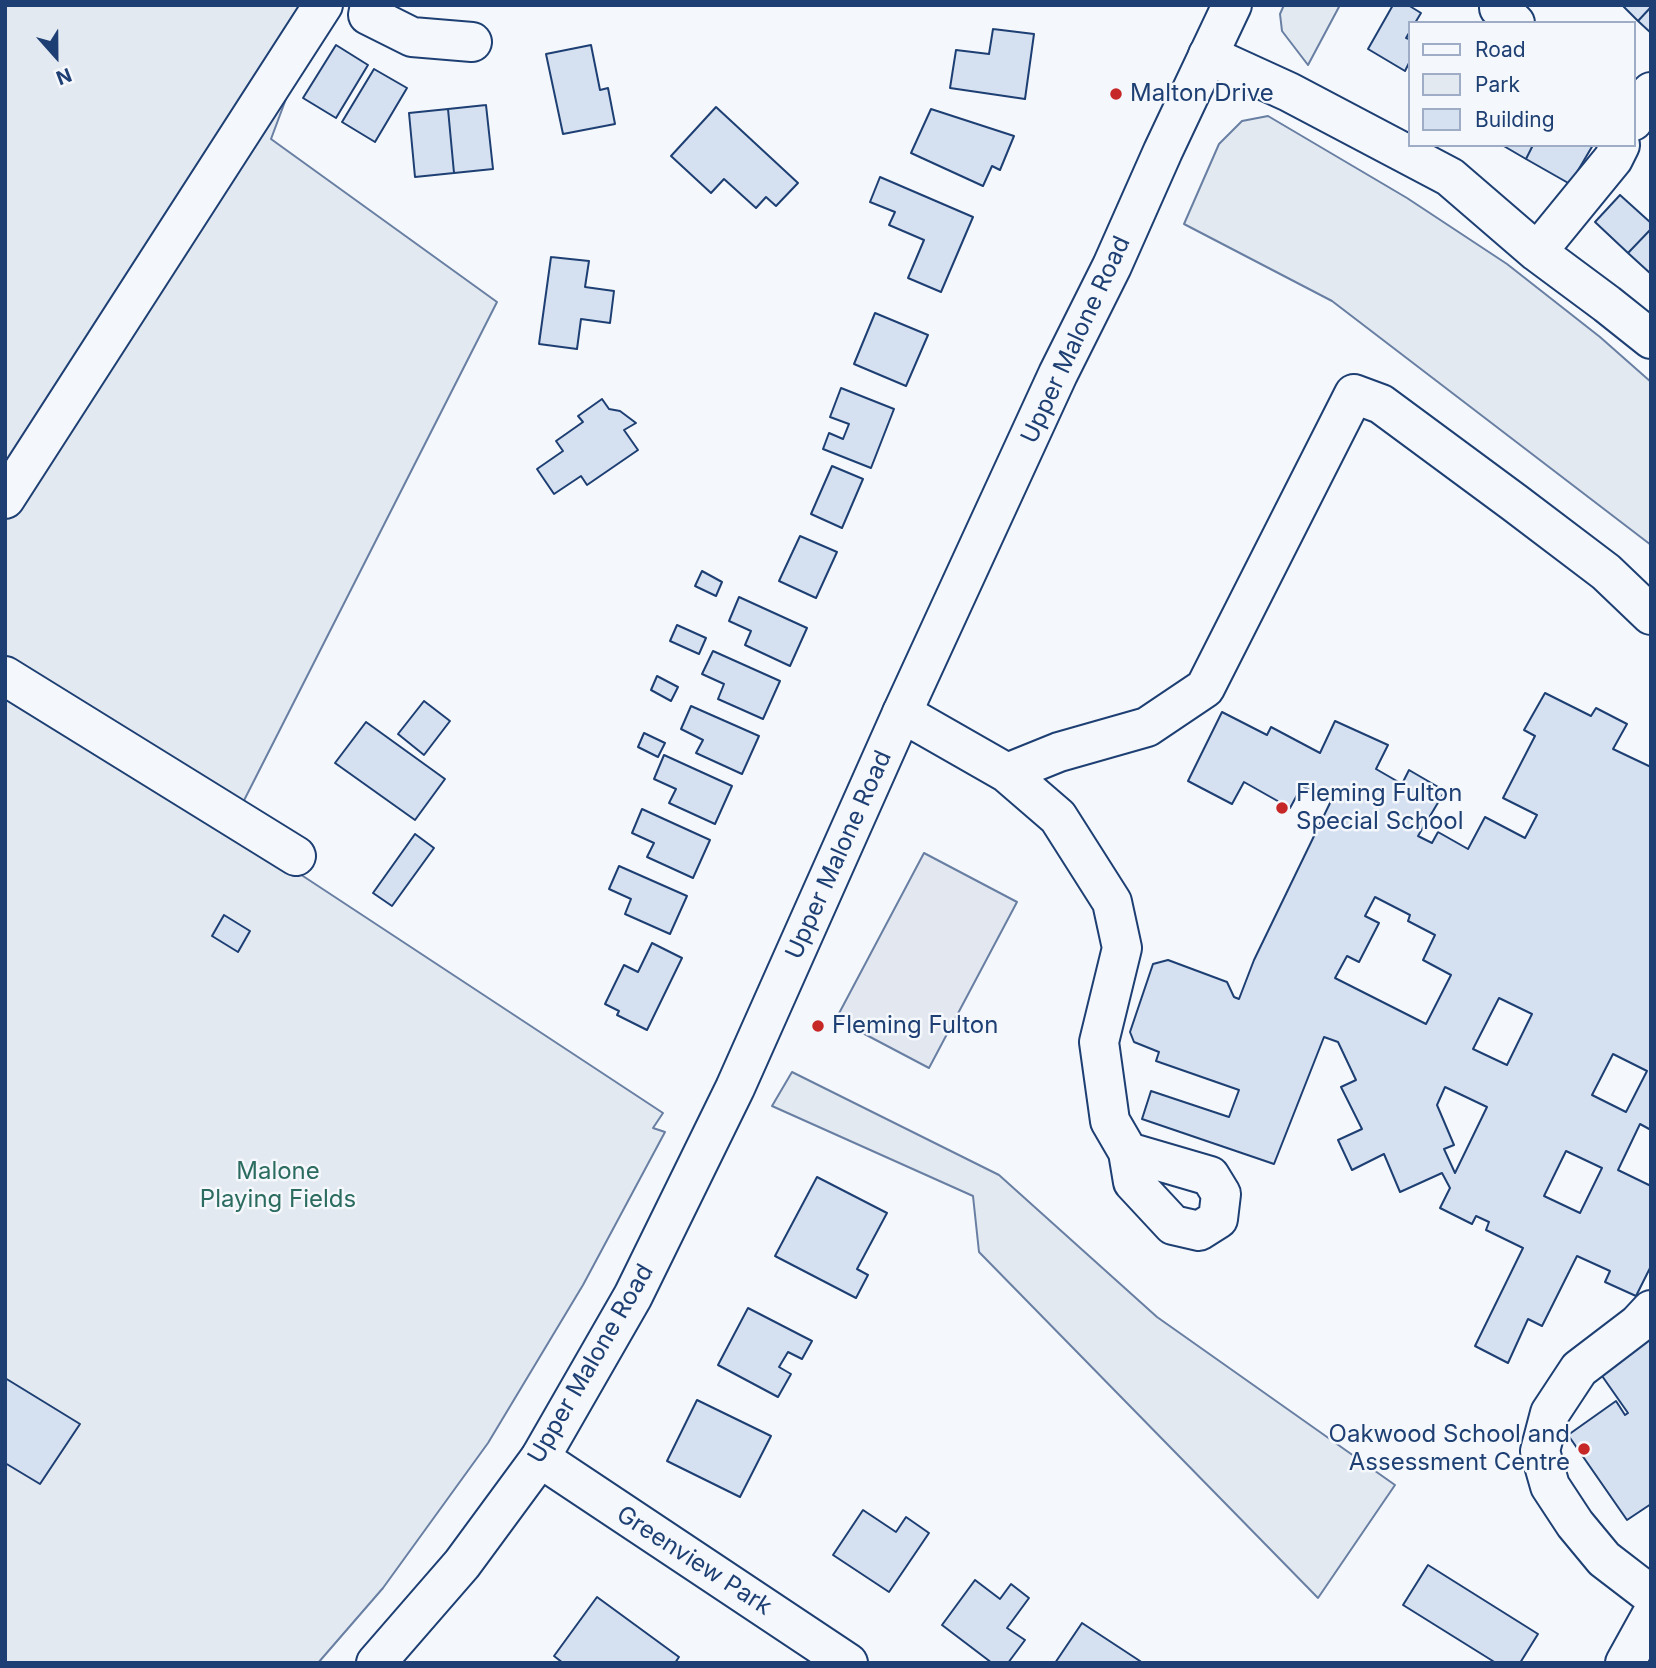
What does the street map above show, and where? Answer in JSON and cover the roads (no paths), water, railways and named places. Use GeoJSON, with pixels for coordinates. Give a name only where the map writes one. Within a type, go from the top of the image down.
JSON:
{"type":"FeatureCollection","features":[{"type":"Feature","properties":{"kind":"main road"},"geometry":{"type":"LineString","coordinates":[[5,499],[323,5]]}},
{"type":"Feature","properties":{"kind":"main road"},"geometry":{"type":"LineString","coordinates":[[370,5],[368,15],[412,37],[472,42]]}},
{"type":"Feature","properties":{"kind":"main road","name":"Upper Malone Road"},"geometry":{"type":"LineString","coordinates":[[376,1663],[462,1564],[540,1458],[634,1296],[735,1088],[902,713],[1232,5]]}},
{"type":"Feature","properties":{"kind":"main road"},"geometry":{"type":"LineString","coordinates":[[1209,55],[1289,92],[1450,177],[1538,252],[1651,339]]}},
{"type":"Feature","properties":{"kind":"main road"},"geometry":{"type":"LineString","coordinates":[[1538,252],[1613,159],[1619,147]]}},
{"type":"Feature","properties":{"kind":"main road"},"geometry":{"type":"LineString","coordinates":[[1007,773],[1059,752],[1147,727],[1205,688],[1354,394],[1381,404],[1504,495],[1606,572],[1651,615]]}},
{"type":"Feature","properties":{"kind":"main road"},"geometry":{"type":"LineString","coordinates":[[5,676],[296,856]]}},
{"type":"Feature","properties":{"kind":"main road"},"geometry":{"type":"LineString","coordinates":[[902,713],[1007,773],[1058,817],[1112,902],[1122,948],[1099,1042],[1110,1121],[1128,1152]]}},
{"type":"Feature","properties":{"kind":"main road"},"geometry":{"type":"LineString","coordinates":[[1651,1310],[1639,1324],[1579,1369],[1550,1413],[1540,1451],[1550,1486],[1575,1524],[1604,1559],[1651,1595]]}},
{"type":"Feature","properties":{"kind":"main road","name":"Greenview Park"},"geometry":{"type":"LineString","coordinates":[[540,1458],[848,1663]]}},
{"type":"Feature","properties":{"kind":"main road"},"geometry":{"type":"LineString","coordinates":[[1625,1663],[1651,1616]]}},
{"type":"Feature","properties":{"kind":"place","name":"Malton Drive"},"geometry":{"type":"Point","coordinates":[1116,94]}},
{"type":"Feature","properties":{"kind":"place","name":"Fleming Fulton Special School"},"geometry":{"type":"Point","coordinates":[1282,808]}},
{"type":"Feature","properties":{"kind":"place","name":"Fleming Fulton"},"geometry":{"type":"Point","coordinates":[818,1026]}},
{"type":"Feature","properties":{"kind":"place","name":"Oakwood School and Assessment Centre"},"geometry":{"type":"Point","coordinates":[1584,1449]}},
{"type":"Feature","properties":{"kind":"park label","name":"Malone Playing Fields"},"geometry":{"type":"Point","coordinates":[278,1186]}}]}
